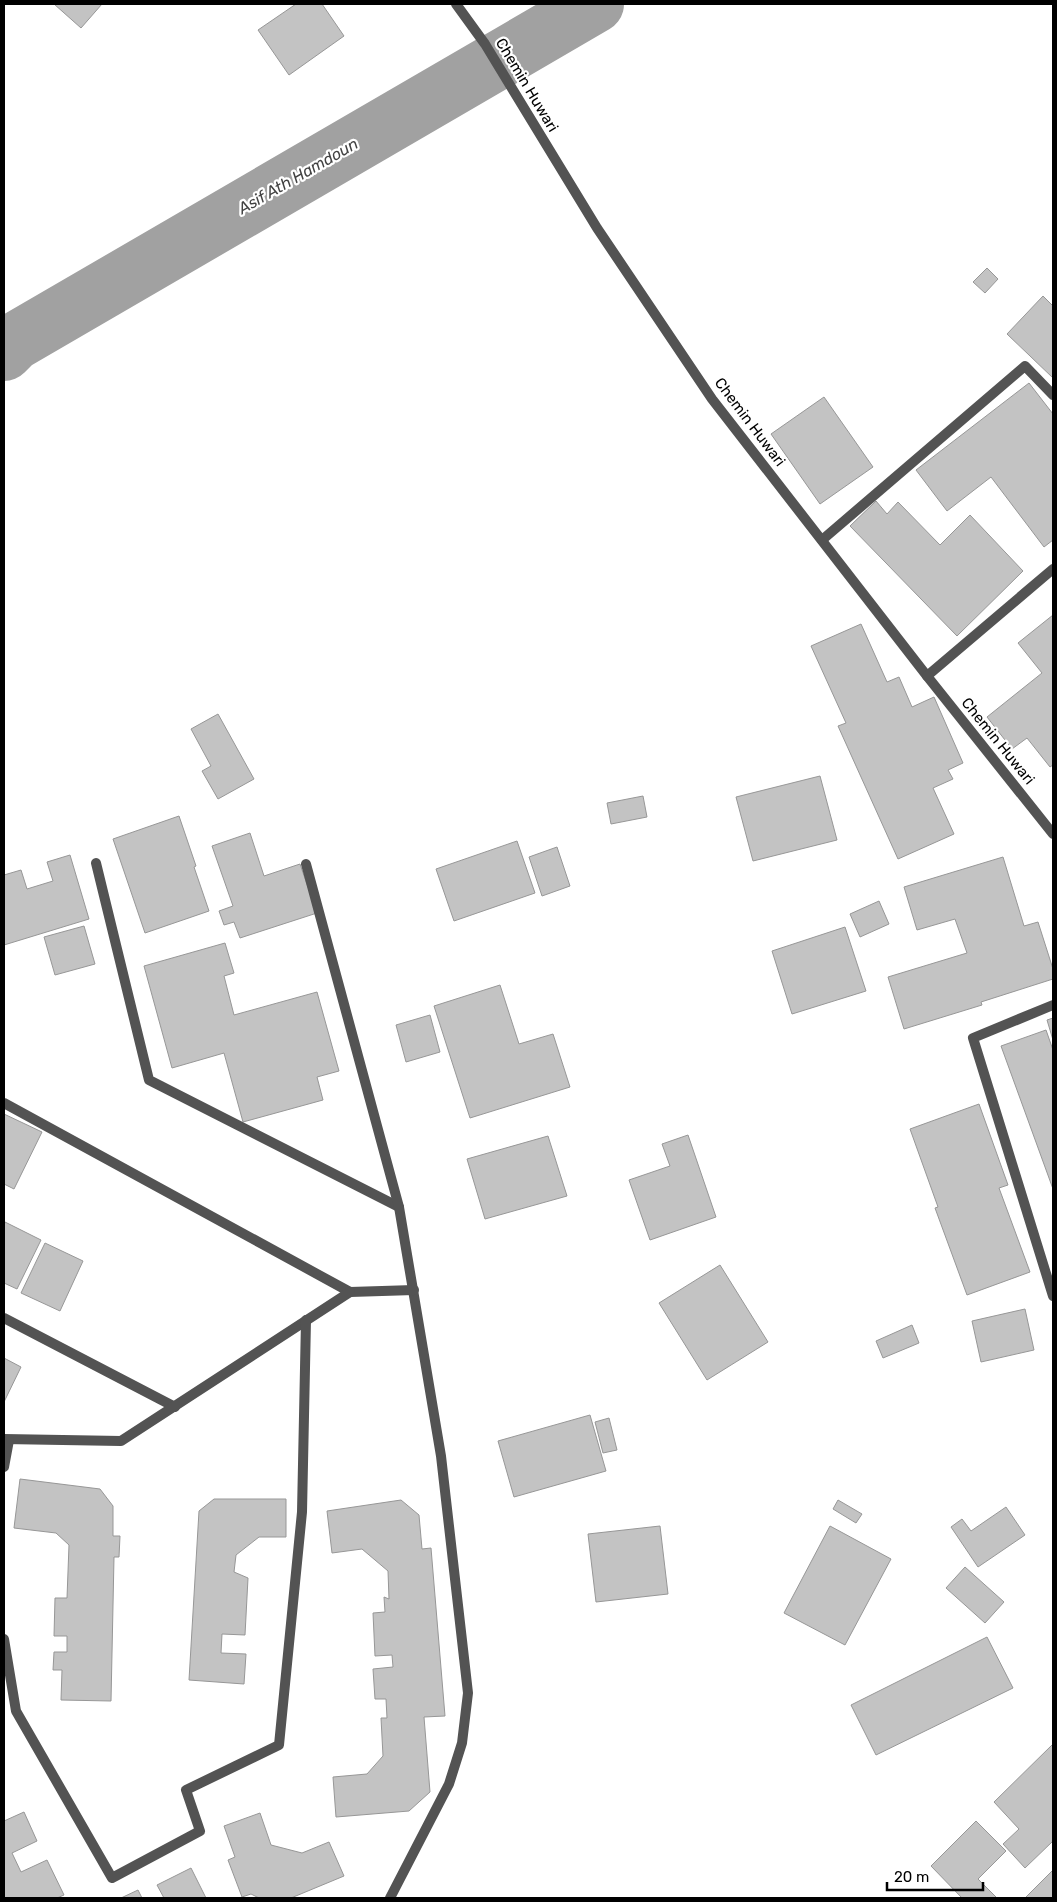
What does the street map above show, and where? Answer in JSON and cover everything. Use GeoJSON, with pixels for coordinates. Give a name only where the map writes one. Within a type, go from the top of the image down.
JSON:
{"type":"FeatureCollection","features":[{"type":"Feature","properties":{"kind":"street","name":"Chemin Huwari"},"geometry":{"type":"LineString","coordinates":[[456,4],[485,44],[597,228],[712,399],[927,676],[1053,834]]}},
{"type":"Feature","properties":{"kind":"street"},"geometry":{"type":"LineString","coordinates":[[822,540],[1025,366],[1053,395]]}},
{"type":"Feature","properties":{"kind":"street"},"geometry":{"type":"LineString","coordinates":[[927,676],[1053,569]]}},
{"type":"Feature","properties":{"kind":"street"},"geometry":{"type":"LineString","coordinates":[[96,864],[148,1080],[399,1207]]}},
{"type":"Feature","properties":{"kind":"street"},"geometry":{"type":"LineString","coordinates":[[306,864],[399,1207],[441,1456],[468,1693],[462,1743],[449,1784],[390,1898]]}},
{"type":"Feature","properties":{"kind":"street"},"geometry":{"type":"LineString","coordinates":[[1053,1005],[973,1038],[1053,1296]]}},
{"type":"Feature","properties":{"kind":"street"},"geometry":{"type":"LineString","coordinates":[[4,1103],[350,1292],[414,1290]]}},
{"type":"Feature","properties":{"kind":"street"},"geometry":{"type":"LineString","coordinates":[[4,1467],[6,1439],[121,1441],[350,1292]]}},
{"type":"Feature","properties":{"kind":"street"},"geometry":{"type":"LineString","coordinates":[[4,1318],[175,1407]]}},
{"type":"Feature","properties":{"kind":"street"},"geometry":{"type":"LineString","coordinates":[[4,1639],[16,1711],[112,1878],[200,1831],[186,1790],[279,1745],[302,1512],[306,1320]]}},
{"type":"Feature","properties":{"kind":"building"},"geometry":{"type":"Polygon","coordinates":[[[54,4],[102,4],[81,28],[54,4]]]}},
{"type":"Feature","properties":{"kind":"building"},"geometry":{"type":"Polygon","coordinates":[[[296,4],[322,4],[344,36],[289,75],[258,30],[296,4]]]}},
{"type":"Feature","properties":{"kind":"building"},"geometry":{"type":"Polygon","coordinates":[[[987,268],[998,279],[985,293],[973,282],[987,268]]]}},
{"type":"Feature","properties":{"kind":"building"},"geometry":{"type":"Polygon","coordinates":[[[1043,296],[1053,306],[1053,378],[1007,334],[1043,296]]]}},
{"type":"Feature","properties":{"kind":"building"},"geometry":{"type":"Polygon","coordinates":[[[1029,383],[1053,414],[1053,540],[1044,547],[991,477],[947,511],[916,470],[1029,383]]]}},
{"type":"Feature","properties":{"kind":"building"},"geometry":{"type":"Polygon","coordinates":[[[824,397],[873,467],[820,504],[771,434],[824,397]]]}},
{"type":"Feature","properties":{"kind":"building"},"geometry":{"type":"Polygon","coordinates":[[[876,501],[887,514],[898,502],[940,545],[970,515],[1023,571],[957,636],[850,526],[876,501]]]}},
{"type":"Feature","properties":{"kind":"building"},"geometry":{"type":"Polygon","coordinates":[[[1053,615],[1053,765],[1050,767],[1027,738],[1012,749],[987,717],[1042,673],[1018,643],[1053,615]]]}},
{"type":"Feature","properties":{"kind":"building"},"geometry":{"type":"Polygon","coordinates":[[[861,624],[887,682],[899,677],[912,707],[934,697],[963,763],[948,770],[953,779],[933,788],[954,834],[898,859],[838,726],[846,723],[811,646],[861,624]]]}},
{"type":"Feature","properties":{"kind":"building"},"geometry":{"type":"Polygon","coordinates":[[[218,714],[254,779],[218,799],[202,771],[211,766],[191,729],[218,714]]]}},
{"type":"Feature","properties":{"kind":"building"},"geometry":{"type":"Polygon","coordinates":[[[820,776],[837,840],[753,861],[736,797],[820,776]]]}},
{"type":"Feature","properties":{"kind":"building"},"geometry":{"type":"Polygon","coordinates":[[[643,796],[647,817],[611,824],[607,803],[643,796]]]}},
{"type":"Feature","properties":{"kind":"building"},"geometry":{"type":"Polygon","coordinates":[[[179,816],[209,911],[145,933],[113,839],[179,816]]]}},
{"type":"Feature","properties":{"kind":"building"},"geometry":{"type":"Polygon","coordinates":[[[250,833],[264,876],[300,864],[317,913],[240,938],[234,922],[224,925],[219,911],[233,906],[212,846],[250,833]]]}},
{"type":"Feature","properties":{"kind":"building"},"geometry":{"type":"Polygon","coordinates":[[[517,841],[535,893],[454,921],[436,869],[517,841]]]}},
{"type":"Feature","properties":{"kind":"building"},"geometry":{"type":"Polygon","coordinates":[[[557,847],[570,886],[542,896],[529,857],[557,847]]]}},
{"type":"Feature","properties":{"kind":"building"},"geometry":{"type":"Polygon","coordinates":[[[70,855],[89,919],[4,945],[4,875],[21,870],[27,889],[53,881],[47,862],[70,855]]]}},
{"type":"Feature","properties":{"kind":"building"},"geometry":{"type":"Polygon","coordinates":[[[1003,857],[1024,926],[1038,922],[1053,969],[1053,979],[981,1002],[982,1005],[904,1029],[888,977],[967,953],[955,919],[917,930],[904,887],[1003,857]]]}},
{"type":"Feature","properties":{"kind":"building"},"geometry":{"type":"Polygon","coordinates":[[[879,901],[889,924],[860,937],[850,914],[879,901]]]}},
{"type":"Feature","properties":{"kind":"building"},"geometry":{"type":"Polygon","coordinates":[[[84,926],[95,964],[55,975],[44,937],[84,926]]]}},
{"type":"Feature","properties":{"kind":"building"},"geometry":{"type":"Polygon","coordinates":[[[845,927],[866,991],[792,1014],[772,951],[845,927]]]}},
{"type":"Feature","properties":{"kind":"building"},"geometry":{"type":"Polygon","coordinates":[[[225,943],[234,973],[224,976],[234,1015],[317,992],[339,1071],[317,1077],[323,1100],[243,1122],[224,1053],[172,1068],[144,966],[225,943]]]}},
{"type":"Feature","properties":{"kind":"building"},"geometry":{"type":"Polygon","coordinates":[[[500,985],[519,1044],[553,1034],[570,1087],[470,1118],[434,1006],[500,985]]]}},
{"type":"Feature","properties":{"kind":"building"},"geometry":{"type":"Polygon","coordinates":[[[430,1015],[440,1052],[406,1062],[396,1025],[430,1015]]]}},
{"type":"Feature","properties":{"kind":"building"},"geometry":{"type":"Polygon","coordinates":[[[1053,1018],[1053,1040],[1047,1020],[1053,1018]]]}},
{"type":"Feature","properties":{"kind":"building"},"geometry":{"type":"Polygon","coordinates":[[[1046,1030],[1053,1050],[1053,1189],[1001,1046],[1046,1030]]]}},
{"type":"Feature","properties":{"kind":"building"},"geometry":{"type":"Polygon","coordinates":[[[979,1104],[1008,1185],[999,1188],[1030,1272],[967,1295],[935,1208],[938,1207],[910,1129],[979,1104]]]}},
{"type":"Feature","properties":{"kind":"building"},"geometry":{"type":"Polygon","coordinates":[[[4,1114],[42,1132],[14,1189],[4,1184],[4,1114]]]}},
{"type":"Feature","properties":{"kind":"building"},"geometry":{"type":"Polygon","coordinates":[[[688,1135],[716,1217],[650,1240],[629,1180],[670,1166],[662,1144],[688,1135]]]}},
{"type":"Feature","properties":{"kind":"building"},"geometry":{"type":"Polygon","coordinates":[[[548,1136],[567,1196],[485,1219],[467,1159],[548,1136]]]}},
{"type":"Feature","properties":{"kind":"building"},"geometry":{"type":"Polygon","coordinates":[[[5,1222],[41,1240],[17,1289],[4,1283],[5,1222]]]}},
{"type":"Feature","properties":{"kind":"building"},"geometry":{"type":"Polygon","coordinates":[[[45,1243],[83,1261],[60,1311],[21,1293],[45,1243]]]}},
{"type":"Feature","properties":{"kind":"building"},"geometry":{"type":"Polygon","coordinates":[[[720,1265],[768,1342],[707,1380],[659,1303],[720,1265]]]}},
{"type":"Feature","properties":{"kind":"building"},"geometry":{"type":"Polygon","coordinates":[[[1025,1309],[1034,1350],[981,1362],[972,1321],[1025,1309]]]}},
{"type":"Feature","properties":{"kind":"building"},"geometry":{"type":"Polygon","coordinates":[[[912,1325],[919,1343],[883,1358],[876,1341],[912,1325]]]}},
{"type":"Feature","properties":{"kind":"building"},"geometry":{"type":"Polygon","coordinates":[[[4,1358],[21,1367],[4,1402],[4,1358]]]}},
{"type":"Feature","properties":{"kind":"building"},"geometry":{"type":"Polygon","coordinates":[[[590,1415],[606,1471],[514,1497],[498,1441],[590,1415]]]}},
{"type":"Feature","properties":{"kind":"building"},"geometry":{"type":"Polygon","coordinates":[[[609,1418],[617,1450],[603,1453],[595,1422],[609,1418]]]}},
{"type":"Feature","properties":{"kind":"building"},"geometry":{"type":"Polygon","coordinates":[[[20,1479],[100,1489],[113,1506],[113,1536],[120,1536],[119,1557],[114,1557],[111,1701],[61,1700],[62,1670],[53,1670],[54,1652],[67,1652],[67,1636],[54,1636],[55,1598],[67,1598],[69,1545],[56,1533],[14,1528],[20,1479]]]}},
{"type":"Feature","properties":{"kind":"building"},"geometry":{"type":"Polygon","coordinates":[[[214,1499],[286,1499],[286,1537],[259,1537],[236,1555],[234,1572],[248,1578],[245,1635],[222,1634],[221,1653],[246,1654],[244,1684],[189,1680],[199,1511],[214,1499]]]}},
{"type":"Feature","properties":{"kind":"building"},"geometry":{"type":"Polygon","coordinates":[[[401,1500],[419,1515],[422,1549],[431,1548],[445,1716],[424,1717],[430,1792],[409,1811],[336,1817],[333,1777],[367,1774],[383,1756],[381,1718],[387,1718],[386,1699],[375,1699],[373,1669],[393,1667],[392,1655],[375,1656],[373,1613],[385,1612],[384,1597],[389,1599],[388,1571],[362,1549],[332,1553],[327,1511],[401,1500]]]}},
{"type":"Feature","properties":{"kind":"building"},"geometry":{"type":"Polygon","coordinates":[[[838,1500],[862,1514],[856,1523],[833,1509],[838,1500]]]}},
{"type":"Feature","properties":{"kind":"building"},"geometry":{"type":"Polygon","coordinates":[[[1006,1507],[1025,1535],[978,1567],[951,1527],[962,1519],[971,1531],[1006,1507]]]}},
{"type":"Feature","properties":{"kind":"building"},"geometry":{"type":"Polygon","coordinates":[[[660,1526],[668,1594],[596,1602],[588,1534],[660,1526]]]}},
{"type":"Feature","properties":{"kind":"building"},"geometry":{"type":"Polygon","coordinates":[[[830,1526],[891,1559],[845,1645],[784,1613],[830,1526]]]}},
{"type":"Feature","properties":{"kind":"building"},"geometry":{"type":"Polygon","coordinates":[[[965,1567],[1004,1602],[985,1623],[946,1588],[965,1567]]]}},
{"type":"Feature","properties":{"kind":"building"},"geometry":{"type":"Polygon","coordinates":[[[987,1637],[1013,1688],[876,1755],[851,1705],[987,1637]]]}},
{"type":"Feature","properties":{"kind":"building"},"geometry":{"type":"Polygon","coordinates":[[[1053,1744],[1053,1841],[1025,1868],[1003,1844],[1019,1829],[994,1802],[1053,1744]]]}},
{"type":"Feature","properties":{"kind":"building"},"geometry":{"type":"Polygon","coordinates":[[[24,1812],[37,1841],[12,1853],[21,1872],[47,1860],[64,1895],[57,1898],[4,1898],[4,1821],[24,1812]]]}},
{"type":"Feature","properties":{"kind":"building"},"geometry":{"type":"Polygon","coordinates":[[[260,1813],[271,1845],[302,1853],[329,1842],[344,1876],[291,1898],[259,1898],[251,1894],[242,1897],[228,1860],[235,1857],[224,1826],[260,1813]]]}},
{"type":"Feature","properties":{"kind":"building"},"geometry":{"type":"Polygon","coordinates":[[[976,1821],[1006,1851],[978,1879],[997,1898],[962,1898],[931,1866],[976,1821]]]}},
{"type":"Feature","properties":{"kind":"building"},"geometry":{"type":"Polygon","coordinates":[[[191,1868],[206,1898],[164,1898],[157,1885],[191,1868]]]}},
{"type":"Feature","properties":{"kind":"building"},"geometry":{"type":"Polygon","coordinates":[[[1053,1870],[1053,1898],[1025,1898],[1053,1870]]]}},
{"type":"Feature","properties":{"kind":"building"},"geometry":{"type":"Polygon","coordinates":[[[138,1890],[142,1898],[121,1898],[138,1890]]]}},
{"type":"Feature","properties":{"kind":"waterway","name":"Asif Ath Hamdoun"},"geometry":{"type":"LineString","coordinates":[[4,352],[14,342],[595,4]]}}]}
